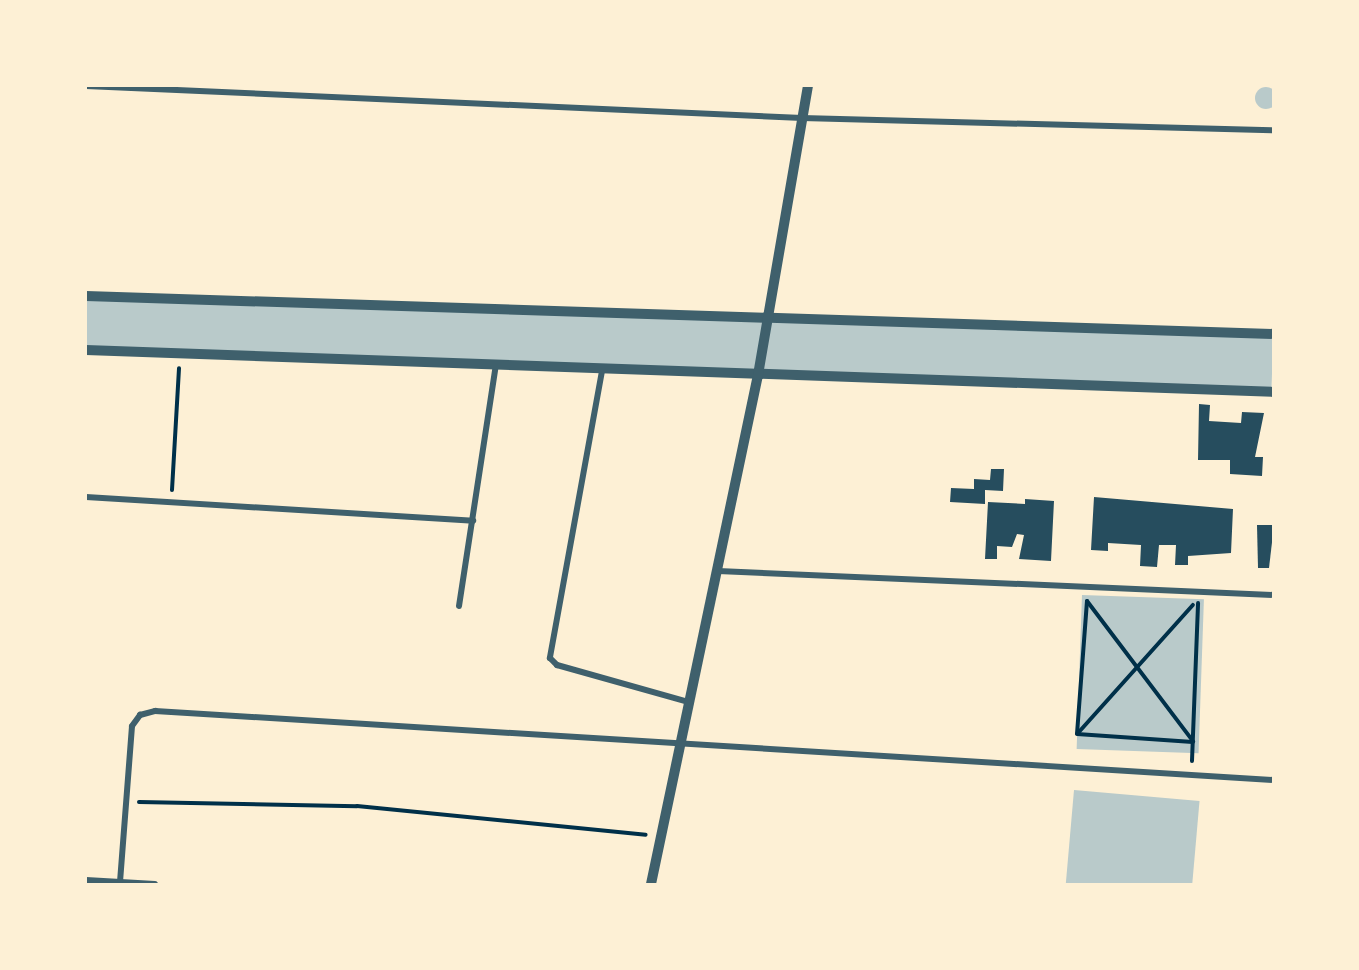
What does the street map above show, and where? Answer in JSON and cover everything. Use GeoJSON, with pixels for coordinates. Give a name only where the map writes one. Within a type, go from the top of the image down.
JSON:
{"type":"FeatureCollection","features":[{"type":"Feature","properties":{"kind":"street"},"geometry":{"type":"LineString","coordinates":[[86,86],[802,118],[1274,130]]}},
{"type":"Feature","properties":{"kind":"street"},"geometry":{"type":"LineString","coordinates":[[651,885],[758,375],[808,86]]}},
{"type":"Feature","properties":{"kind":"street"},"geometry":{"type":"LineString","coordinates":[[86,296],[768,316],[1274,334]]}},
{"type":"Feature","properties":{"kind":"street"},"geometry":{"type":"LineString","coordinates":[[86,350],[602,371],[1274,392]]}},
{"type":"Feature","properties":{"kind":"street"},"geometry":{"type":"LineString","coordinates":[[459,606],[496,365]]}},
{"type":"Feature","properties":{"kind":"street"},"geometry":{"type":"LineString","coordinates":[[602,371],[550,658],[557,665],[689,702]]}},
{"type":"Feature","properties":{"kind":"street"},"geometry":{"type":"LineString","coordinates":[[86,497],[472,521]]}},
{"type":"Feature","properties":{"kind":"street"},"geometry":{"type":"LineString","coordinates":[[718,571],[1274,595]]}},
{"type":"Feature","properties":{"kind":"street"},"geometry":{"type":"LineString","coordinates":[[120,882],[132,726],[140,715],[155,711],[1274,780]]}},
{"type":"Feature","properties":{"kind":"street"},"geometry":{"type":"LineString","coordinates":[[86,880],[155,885]]}},
{"type":"Feature","properties":{"kind":"path"},"geometry":{"type":"LineString","coordinates":[[171,502],[180,354]]}},
{"type":"Feature","properties":{"kind":"path"},"geometry":{"type":"LineString","coordinates":[[1077,734],[1198,600],[1193,742]]}},
{"type":"Feature","properties":{"kind":"path"},"geometry":{"type":"LineString","coordinates":[[1077,734],[1087,601],[1193,742]]}},
{"type":"Feature","properties":{"kind":"path"},"geometry":{"type":"LineString","coordinates":[[1077,734],[1193,742]]}},
{"type":"Feature","properties":{"kind":"path"},"geometry":{"type":"LineString","coordinates":[[126,802],[357,806],[661,836]]}},
{"type":"Feature","properties":{"kind":"shaded area"},"geometry":{"type":"Polygon","coordinates":[[[1266,87],[1274,90],[1277,98],[1274,106],[1266,109],[1258,106],[1255,98],[1258,90],[1266,87]]]}},
{"type":"Feature","properties":{"kind":"shaded area"},"geometry":{"type":"Polygon","coordinates":[[[86,296],[1273,337],[1271,391],[86,350],[86,296]]]}},
{"type":"Feature","properties":{"kind":"shaded area"},"geometry":{"type":"Polygon","coordinates":[[[1082,595],[1204,599],[1199,753],[1077,749],[1082,595]]]}},
{"type":"Feature","properties":{"kind":"shaded area"},"geometry":{"type":"Polygon","coordinates":[[[1074,790],[1200,801],[1192,884],[1066,884],[1074,790]]]}},
{"type":"Feature","properties":{"kind":"building"},"geometry":{"type":"Polygon","coordinates":[[[1199,404],[1210,405],[1209,421],[1241,423],[1242,412],[1264,413],[1255,457],[1263,457],[1262,476],[1230,474],[1230,460],[1198,460],[1199,404]]]}},
{"type":"Feature","properties":{"kind":"building"},"geometry":{"type":"Polygon","coordinates":[[[991,469],[1004,469],[1003,491],[985,490],[985,504],[950,502],[951,488],[974,489],[974,479],[990,480],[991,469]]]}},
{"type":"Feature","properties":{"kind":"building"},"geometry":{"type":"Polygon","coordinates":[[[1094,497],[1233,509],[1231,553],[1188,556],[1188,565],[1175,565],[1176,545],[1159,545],[1157,567],[1140,566],[1141,545],[1108,543],[1108,551],[1091,550],[1094,497]]]}},
{"type":"Feature","properties":{"kind":"building"},"geometry":{"type":"Polygon","coordinates":[[[1025,499],[1054,501],[1051,561],[1019,559],[1024,535],[1017,534],[1012,547],[997,546],[997,559],[985,559],[988,502],[1025,504],[1025,499]]]}},
{"type":"Feature","properties":{"kind":"building"},"geometry":{"type":"Polygon","coordinates":[[[1257,525],[1274,525],[1269,568],[1258,568],[1257,525]]]}}]}
